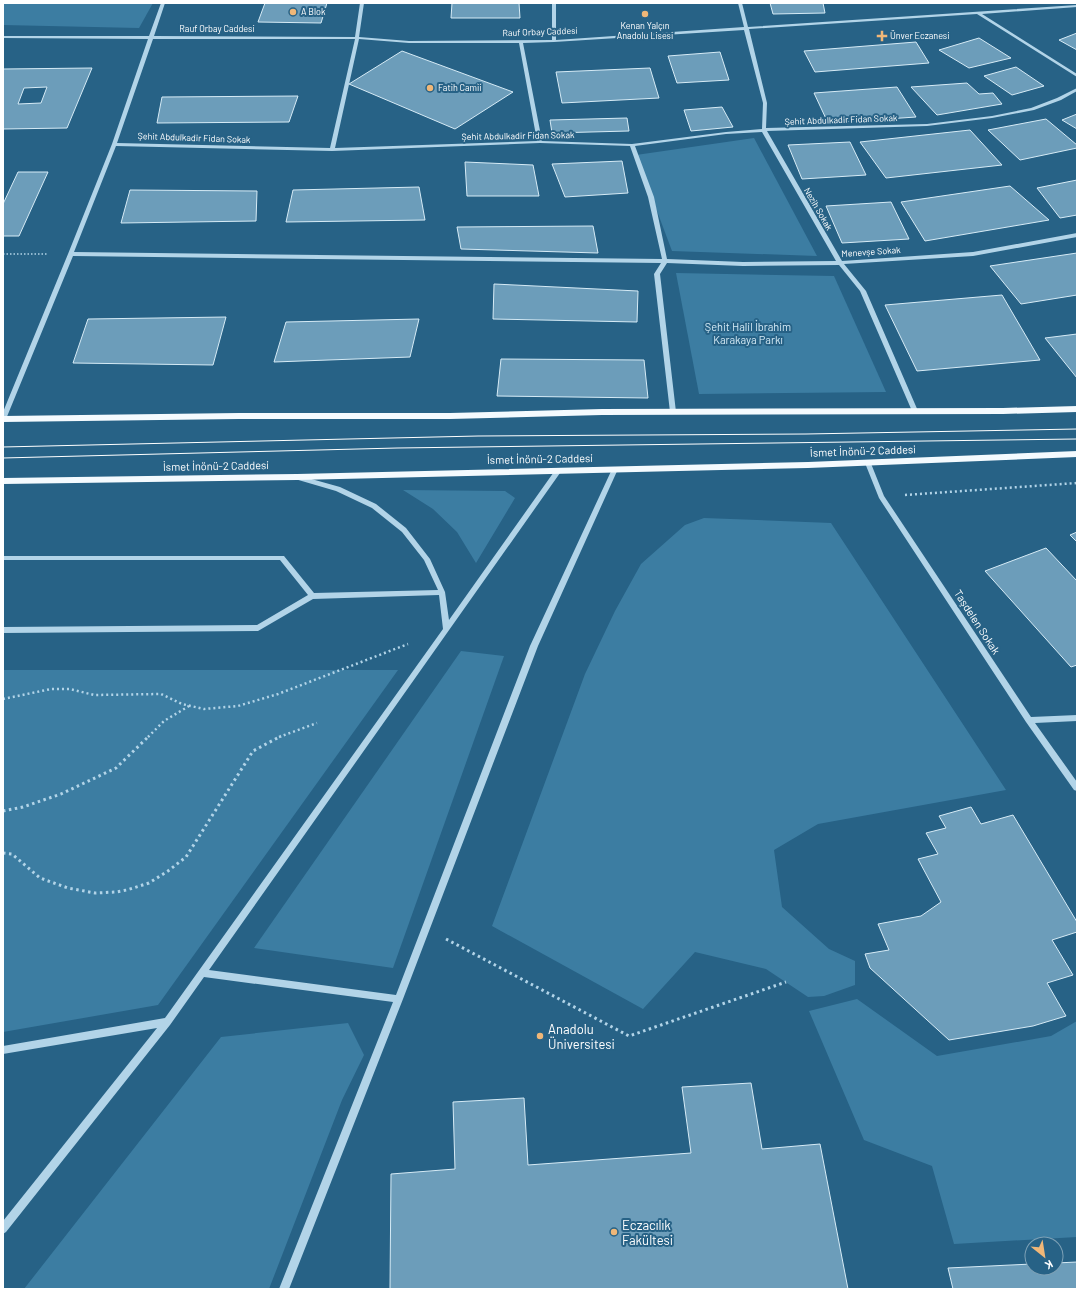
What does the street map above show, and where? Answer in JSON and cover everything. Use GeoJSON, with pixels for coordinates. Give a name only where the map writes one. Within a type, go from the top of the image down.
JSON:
{"type":"FeatureCollection","features":[{"type":"Feature","properties":{"kind":"main road"},"geometry":{"type":"LineString","coordinates":[[3,419],[239,416],[450,416],[602,412],[1003,411],[1077,409]]}},
{"type":"Feature","properties":{"kind":"main road","name":"İsmet İnönü-2 Caddesi"},"geometry":{"type":"LineString","coordinates":[[3,481],[297,477],[558,471],[868,463],[1077,454]]}},
{"type":"Feature","properties":{"kind":"street"},"geometry":{"type":"LineString","coordinates":[[3,419],[71,254],[114,144],[163,3]]}},
{"type":"Feature","properties":{"kind":"street"},"geometry":{"type":"LineString","coordinates":[[332,150],[357,38],[362,3]]}},
{"type":"Feature","properties":{"kind":"street"},"geometry":{"type":"LineString","coordinates":[[554,3],[554,41]]}},
{"type":"Feature","properties":{"kind":"street"},"geometry":{"type":"LineString","coordinates":[[740,3],[765,103],[764,130]]}},
{"type":"Feature","properties":{"kind":"street","name":"Rauf Orbay Caddesi"},"geometry":{"type":"LineString","coordinates":[[3,37],[152,36],[357,38],[409,42],[521,42],[1077,6]]}},
{"type":"Feature","properties":{"kind":"street"},"geometry":{"type":"LineString","coordinates":[[977,12],[1077,76]]}},
{"type":"Feature","properties":{"kind":"street"},"geometry":{"type":"LineString","coordinates":[[521,42],[540,142]]}},
{"type":"Feature","properties":{"kind":"street","name":"Şehit Abdulkadir Fidan Sokak"},"geometry":{"type":"LineString","coordinates":[[114,144],[332,150],[540,142],[632,145],[726,133],[764,130],[927,125],[992,117],[1032,109],[1059,99],[1077,89]]}},
{"type":"Feature","properties":{"kind":"street","name":"Nezih Sokak"},"geometry":{"type":"LineString","coordinates":[[764,130],[840,263],[862,291],[915,411]]}},
{"type":"Feature","properties":{"kind":"street"},"geometry":{"type":"LineString","coordinates":[[632,145],[651,197],[665,261],[657,274],[673,412]]}},
{"type":"Feature","properties":{"kind":"street","name":"Menevşe Sokak"},"geometry":{"type":"LineString","coordinates":[[71,254],[665,261],[743,264],[840,263],[973,254],[1077,235]]}},
{"type":"Feature","properties":{"kind":"street","name":"Taşdelen Sokak"},"geometry":{"type":"LineString","coordinates":[[868,463],[881,496],[1029,720],[1077,788]]}},
{"type":"Feature","properties":{"kind":"street"},"geometry":{"type":"LineString","coordinates":[[284,1289],[399,1000],[534,646],[615,469]]}},
{"type":"Feature","properties":{"kind":"street"},"geometry":{"type":"LineString","coordinates":[[3,1229],[167,1022],[558,471]]}},
{"type":"Feature","properties":{"kind":"street"},"geometry":{"type":"LineString","coordinates":[[297,477],[338,488],[374,506],[404,530],[427,559],[442,592],[447,629]]}},
{"type":"Feature","properties":{"kind":"street"},"geometry":{"type":"LineString","coordinates":[[3,558],[282,558],[312,596]]}},
{"type":"Feature","properties":{"kind":"street"},"geometry":{"type":"LineString","coordinates":[[3,630],[258,628],[312,596],[442,592]]}},
{"type":"Feature","properties":{"kind":"street"},"geometry":{"type":"LineString","coordinates":[[1029,720],[1077,718]]}},
{"type":"Feature","properties":{"kind":"street"},"geometry":{"type":"LineString","coordinates":[[202,973],[399,1000]]}},
{"type":"Feature","properties":{"kind":"street"},"geometry":{"type":"LineString","coordinates":[[3,1050],[167,1022]]}},
{"type":"Feature","properties":{"kind":"path"},"geometry":{"type":"LineString","coordinates":[[3,254],[71,254]]}},
{"type":"Feature","properties":{"kind":"path"},"geometry":{"type":"LineString","coordinates":[[881,496],[1077,483]]}},
{"type":"Feature","properties":{"kind":"path"},"geometry":{"type":"LineString","coordinates":[[3,699],[51,689],[70,689],[101,696],[161,694],[182,704],[204,709],[238,706],[278,694],[411,643]]}},
{"type":"Feature","properties":{"kind":"path"},"geometry":{"type":"LineString","coordinates":[[3,811],[23,807],[61,794],[116,768],[164,721],[189,706]]}},
{"type":"Feature","properties":{"kind":"path"},"geometry":{"type":"LineString","coordinates":[[3,853],[12,854],[33,874],[56,885],[87,892],[104,893],[122,891],[150,883],[171,871],[186,857],[253,751],[280,736],[317,722]]}},
{"type":"Feature","properties":{"kind":"path"},"geometry":{"type":"LineString","coordinates":[[426,929],[630,1036],[786,982]]}},
{"type":"Feature","properties":{"kind":"green space"},"geometry":{"type":"Polygon","coordinates":[[[3,3],[153,3],[139,28],[3,25],[3,3]]]}},
{"type":"Feature","properties":{"kind":"green space"},"geometry":{"type":"Polygon","coordinates":[[[754,138],[817,256],[672,251],[636,155],[754,138]]]}},
{"type":"Feature","properties":{"kind":"green space","name":"Şehit Halil İbrahim Karakaya Parkı"},"geometry":{"type":"Polygon","coordinates":[[[676,273],[834,276],[886,392],[699,394],[676,273]]]}},
{"type":"Feature","properties":{"kind":"green space"},"geometry":{"type":"Polygon","coordinates":[[[403,490],[505,491],[515,498],[476,563],[457,532],[433,509],[403,490]]]}},
{"type":"Feature","properties":{"kind":"green space"},"geometry":{"type":"Polygon","coordinates":[[[704,518],[831,523],[1006,790],[818,824],[774,850],[782,907],[829,949],[855,961],[855,985],[824,996],[808,997],[766,969],[695,952],[643,1009],[492,926],[585,674],[615,611],[641,564],[685,525],[704,518]]]}},
{"type":"Feature","properties":{"kind":"green space"},"geometry":{"type":"Polygon","coordinates":[[[461,651],[504,656],[393,968],[254,948],[461,651]]]}},
{"type":"Feature","properties":{"kind":"green space"},"geometry":{"type":"Polygon","coordinates":[[[3,670],[398,670],[158,1005],[3,1032],[3,670]]]}},
{"type":"Feature","properties":{"kind":"green space"},"geometry":{"type":"Polygon","coordinates":[[[857,999],[937,1056],[1051,1036],[1077,1021],[1077,1237],[1024,1236],[1024,1240],[954,1244],[932,1166],[864,1140],[809,1011],[857,999]]]}},
{"type":"Feature","properties":{"kind":"green space"},"geometry":{"type":"Polygon","coordinates":[[[348,1023],[364,1055],[342,1100],[269,1289],[24,1289],[221,1037],[348,1023]]]}},
{"type":"Feature","properties":{"kind":"building","name":"A Blok"},"geometry":{"type":"Polygon","coordinates":[[[265,3],[327,3],[321,23],[258,22],[265,3]]]}},
{"type":"Feature","properties":{"kind":"building"},"geometry":{"type":"Polygon","coordinates":[[[452,3],[519,3],[520,18],[451,18],[452,3]]]}},
{"type":"Feature","properties":{"kind":"building"},"geometry":{"type":"Polygon","coordinates":[[[770,3],[823,3],[825,13],[773,14],[770,3]]]}},
{"type":"Feature","properties":{"kind":"building"},"geometry":{"type":"Polygon","coordinates":[[[1077,33],[1077,50],[1059,40],[1077,33]]]}},
{"type":"Feature","properties":{"kind":"building"},"geometry":{"type":"Polygon","coordinates":[[[979,38],[1011,58],[969,68],[939,50],[979,38]]]}},
{"type":"Feature","properties":{"kind":"building"},"geometry":{"type":"Polygon","coordinates":[[[916,42],[929,63],[815,72],[804,51],[916,42]]]}},
{"type":"Feature","properties":{"kind":"building","name":"Fatih Camii"},"geometry":{"type":"Polygon","coordinates":[[[402,51],[513,92],[455,129],[349,84],[402,51]]]}},
{"type":"Feature","properties":{"kind":"building"},"geometry":{"type":"Polygon","coordinates":[[[720,52],[729,80],[677,83],[668,56],[720,52]]]}},
{"type":"Feature","properties":{"kind":"building"},"geometry":{"type":"Polygon","coordinates":[[[1016,67],[1044,86],[1012,95],[984,76],[1016,67]]]}},
{"type":"Feature","properties":{"kind":"building"},"geometry":{"type":"Polygon","coordinates":[[[92,68],[67,128],[3,129],[3,69],[92,68]],[[47,87],[24,88],[18,104],[41,103],[47,87]]]}},
{"type":"Feature","properties":{"kind":"building"},"geometry":{"type":"Polygon","coordinates":[[[650,68],[659,98],[562,103],[556,72],[650,68]]]}},
{"type":"Feature","properties":{"kind":"building"},"geometry":{"type":"Polygon","coordinates":[[[967,83],[979,94],[993,93],[1002,104],[937,115],[911,87],[967,83]]]}},
{"type":"Feature","properties":{"kind":"building"},"geometry":{"type":"Polygon","coordinates":[[[897,87],[916,117],[828,123],[814,93],[897,87]]]}},
{"type":"Feature","properties":{"kind":"building"},"geometry":{"type":"Polygon","coordinates":[[[298,96],[289,122],[157,123],[162,97],[298,96]]]}},
{"type":"Feature","properties":{"kind":"building"},"geometry":{"type":"Polygon","coordinates":[[[722,107],[733,127],[691,131],[684,110],[722,107]]]}},
{"type":"Feature","properties":{"kind":"building"},"geometry":{"type":"Polygon","coordinates":[[[1077,114],[1077,129],[1062,120],[1077,114]]]}},
{"type":"Feature","properties":{"kind":"building"},"geometry":{"type":"Polygon","coordinates":[[[627,118],[629,131],[552,133],[550,120],[627,118]]]}},
{"type":"Feature","properties":{"kind":"building"},"geometry":{"type":"Polygon","coordinates":[[[1046,119],[1077,145],[1077,148],[1020,160],[988,130],[1046,119]]]}},
{"type":"Feature","properties":{"kind":"building"},"geometry":{"type":"Polygon","coordinates":[[[970,130],[1002,165],[886,178],[860,142],[970,130]]]}},
{"type":"Feature","properties":{"kind":"building"},"geometry":{"type":"Polygon","coordinates":[[[850,142],[866,175],[802,179],[788,145],[850,142]]]}},
{"type":"Feature","properties":{"kind":"building"},"geometry":{"type":"Polygon","coordinates":[[[622,161],[628,193],[565,197],[552,164],[622,161]]]}},
{"type":"Feature","properties":{"kind":"building"},"geometry":{"type":"Polygon","coordinates":[[[465,162],[533,165],[539,196],[467,196],[465,162]]]}},
{"type":"Feature","properties":{"kind":"building"},"geometry":{"type":"Polygon","coordinates":[[[18,172],[48,172],[19,236],[3,236],[3,204],[18,172]]]}},
{"type":"Feature","properties":{"kind":"building"},"geometry":{"type":"Polygon","coordinates":[[[1077,180],[1077,215],[1060,218],[1037,188],[1077,180]]]}},
{"type":"Feature","properties":{"kind":"building"},"geometry":{"type":"Polygon","coordinates":[[[1010,186],[1049,220],[925,241],[901,202],[1010,186]]]}},
{"type":"Feature","properties":{"kind":"building"},"geometry":{"type":"Polygon","coordinates":[[[419,187],[425,220],[286,222],[293,190],[419,187]]]}},
{"type":"Feature","properties":{"kind":"building"},"geometry":{"type":"Polygon","coordinates":[[[130,190],[257,191],[256,221],[121,223],[130,190]]]}},
{"type":"Feature","properties":{"kind":"building"},"geometry":{"type":"Polygon","coordinates":[[[891,202],[909,239],[842,243],[826,206],[891,202]]]}},
{"type":"Feature","properties":{"kind":"building"},"geometry":{"type":"Polygon","coordinates":[[[593,226],[598,253],[461,249],[457,227],[593,226]]]}},
{"type":"Feature","properties":{"kind":"building"},"geometry":{"type":"Polygon","coordinates":[[[1077,253],[1077,295],[1021,304],[990,266],[1077,253]]]}},
{"type":"Feature","properties":{"kind":"building"},"geometry":{"type":"Polygon","coordinates":[[[494,284],[638,291],[637,322],[493,319],[494,284]]]}},
{"type":"Feature","properties":{"kind":"building"},"geometry":{"type":"Polygon","coordinates":[[[1002,295],[1040,360],[917,371],[885,305],[1002,295]]]}},
{"type":"Feature","properties":{"kind":"building"},"geometry":{"type":"Polygon","coordinates":[[[226,317],[213,365],[73,363],[88,319],[226,317]]]}},
{"type":"Feature","properties":{"kind":"building"},"geometry":{"type":"Polygon","coordinates":[[[419,319],[410,357],[274,362],[286,322],[419,319]]]}},
{"type":"Feature","properties":{"kind":"building"},"geometry":{"type":"Polygon","coordinates":[[[1077,334],[1077,378],[1045,338],[1077,334]]]}},
{"type":"Feature","properties":{"kind":"building"},"geometry":{"type":"Polygon","coordinates":[[[501,359],[644,360],[648,398],[497,396],[501,359]]]}},
{"type":"Feature","properties":{"kind":"building"},"geometry":{"type":"Polygon","coordinates":[[[1077,532],[1077,542],[1070,535],[1077,532]]]}},
{"type":"Feature","properties":{"kind":"building"},"geometry":{"type":"Polygon","coordinates":[[[1046,548],[1077,581],[1077,665],[1071,667],[985,571],[1046,548]]]}},
{"type":"Feature","properties":{"kind":"building"},"geometry":{"type":"Polygon","coordinates":[[[971,807],[981,824],[1013,815],[1077,922],[1077,932],[1052,940],[1073,975],[1047,983],[1066,1016],[1033,1026],[949,1040],[870,968],[865,954],[889,950],[878,924],[921,916],[941,902],[918,859],[938,854],[926,833],[946,828],[939,816],[971,807]]]}},
{"type":"Feature","properties":{"kind":"building","name":"Eczacılık Fakültesi"},"geometry":{"type":"Polygon","coordinates":[[[751,1083],[762,1149],[820,1144],[848,1289],[390,1289],[391,1174],[455,1169],[453,1102],[524,1098],[528,1165],[691,1153],[682,1087],[751,1083]]]}},
{"type":"Feature","properties":{"kind":"building"},"geometry":{"type":"Polygon","coordinates":[[[1077,1262],[1077,1289],[953,1289],[948,1268],[1024,1264],[1024,1276],[1064,1276],[1064,1263],[1077,1262]]]}},
{"type":"Feature","properties":{"kind":"tram line"},"geometry":{"type":"LineString","coordinates":[[3,447],[478,436],[806,434],[1077,429]]}},
{"type":"Feature","properties":{"kind":"tram line"},"geometry":{"type":"LineString","coordinates":[[3,458],[397,448],[1077,439]]}},
{"type":"Feature","properties":{"kind":"place","name":"A Blok"},"geometry":{"type":"Point","coordinates":[293,12]}},
{"type":"Feature","properties":{"kind":"place","name":"Kenan Yalçın Anadolu Lisesi"},"geometry":{"type":"Point","coordinates":[645,14]}},
{"type":"Feature","properties":{"kind":"place","name":"Ünver Eczanesi"},"geometry":{"type":"Point","coordinates":[882,36]}},
{"type":"Feature","properties":{"kind":"place","name":"Fatih Camii"},"geometry":{"type":"Point","coordinates":[430,88]}},
{"type":"Feature","properties":{"kind":"place","name":"Anadolu Üniversitesi"},"geometry":{"type":"Point","coordinates":[540,1036]}},
{"type":"Feature","properties":{"kind":"place","name":"Eczacılık Fakültesi"},"geometry":{"type":"Point","coordinates":[614,1232]}}]}
